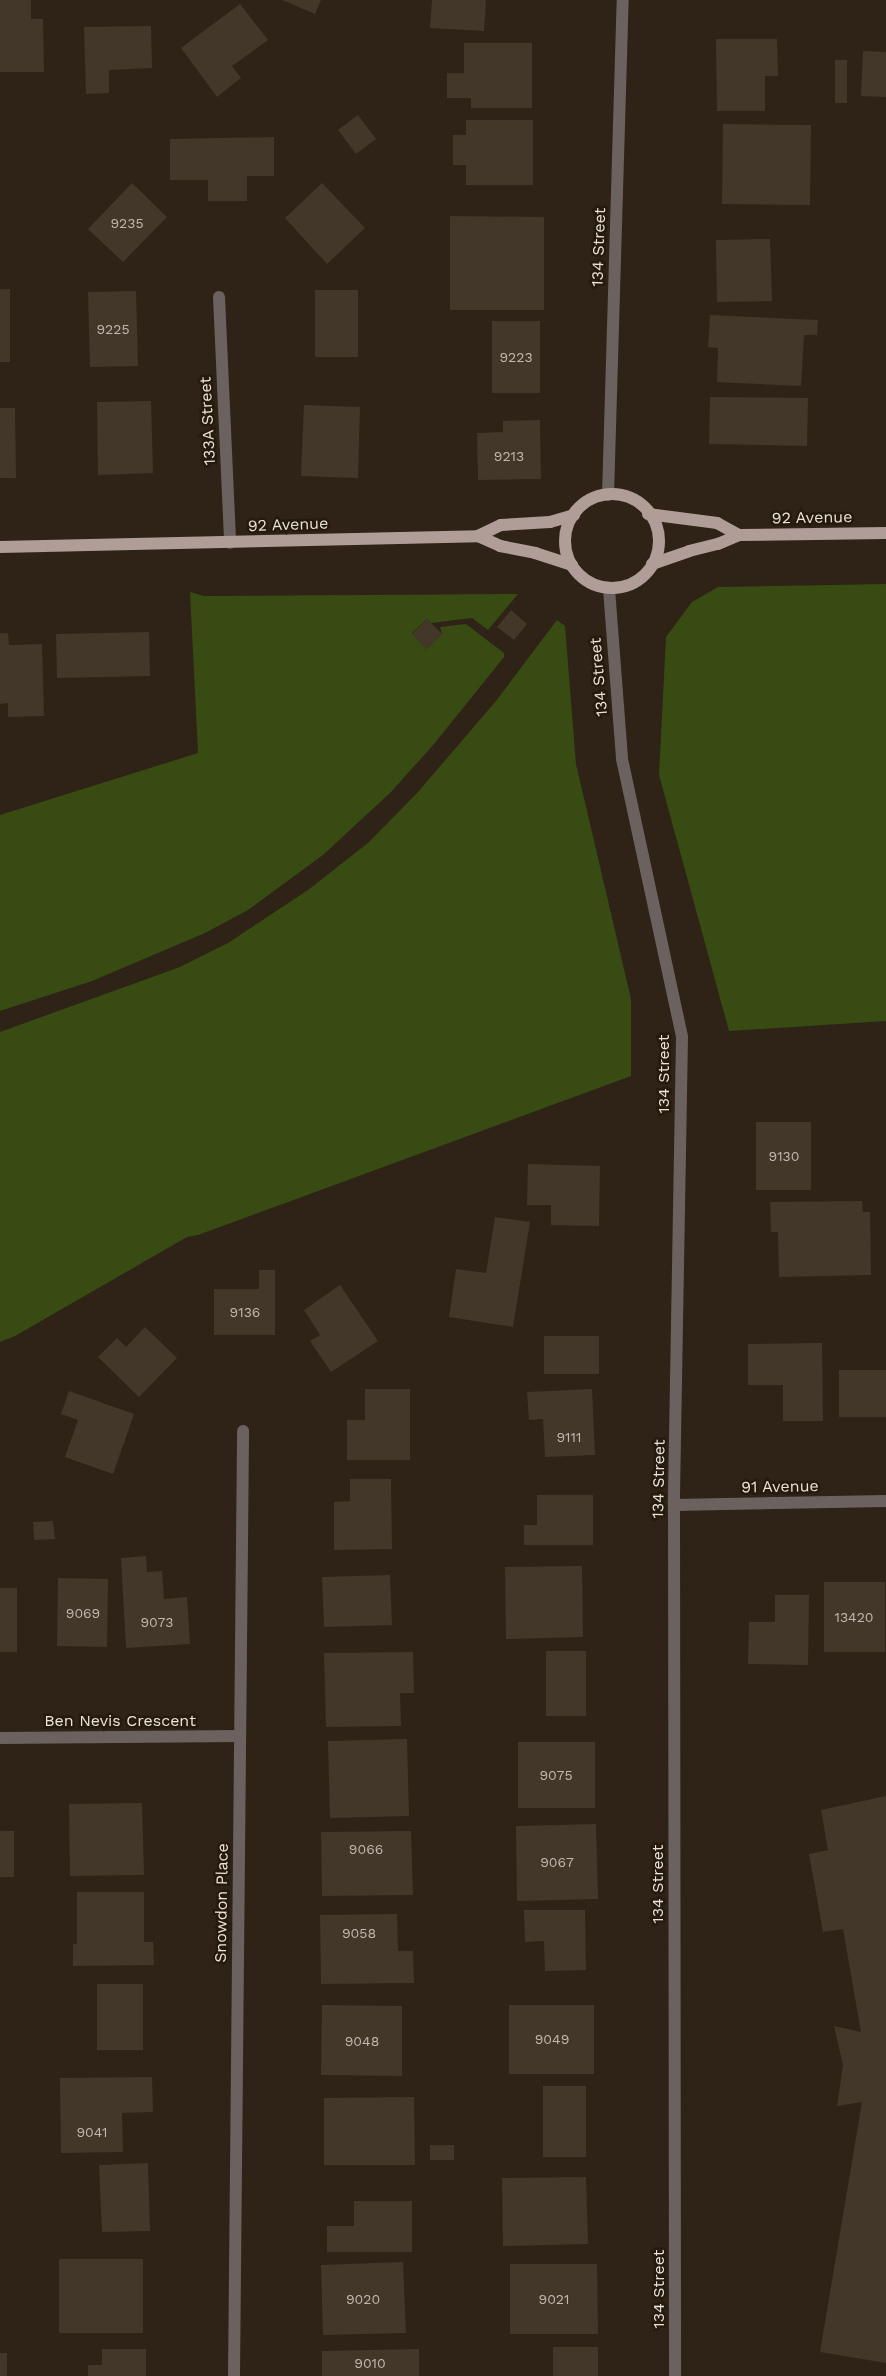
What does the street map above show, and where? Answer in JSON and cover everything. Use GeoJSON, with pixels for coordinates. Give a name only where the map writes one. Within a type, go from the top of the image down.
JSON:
{"type":"FeatureCollection","features":[{"type":"Feature","properties":{"kind":"main road"},"geometry":{"type":"LineString","coordinates":[[608,495],[627,497],[644,507],[648,514],[655,522],[659,541],[652,564],[645,576],[628,586],[609,589],[592,584],[578,574],[568,559],[565,542],[568,525],[577,509],[591,499],[608,495]]}},
{"type":"Feature","properties":{"kind":"main road"},"geometry":{"type":"LineString","coordinates":[[648,514],[717,523],[739,535]]}},
{"type":"Feature","properties":{"kind":"main road"},"geometry":{"type":"LineString","coordinates":[[478,536],[502,525],[550,522],[574,515]]}},
{"type":"Feature","properties":{"kind":"main road","name":"92 Avenue"},"geometry":{"type":"LineString","coordinates":[[739,535],[886,533]]}},
{"type":"Feature","properties":{"kind":"main road"},"geometry":{"type":"LineString","coordinates":[[652,564],[689,551],[718,544],[739,535]]}},
{"type":"Feature","properties":{"kind":"main road","name":"92 Avenue"},"geometry":{"type":"LineString","coordinates":[[0,547],[478,536],[500,546],[535,553],[572,565]]}},
{"type":"Feature","properties":{"kind":"street","name":"134 Street"},"geometry":{"type":"LineString","coordinates":[[608,495],[623,0]]}},
{"type":"Feature","properties":{"kind":"street","name":"133A Street"},"geometry":{"type":"LineString","coordinates":[[219,297],[230,543]]}},
{"type":"Feature","properties":{"kind":"street","name":"134 Street"},"geometry":{"type":"LineString","coordinates":[[609,589],[622,759],[682,1037],[674,1505],[675,2376]]}},
{"type":"Feature","properties":{"kind":"street","name":"Snowdon Place"},"geometry":{"type":"LineString","coordinates":[[234,2376],[243,1431]]}},
{"type":"Feature","properties":{"kind":"street","name":"91 Avenue"},"geometry":{"type":"LineString","coordinates":[[674,1505],[886,1501]]}},
{"type":"Feature","properties":{"kind":"street","name":"Ben Nevis Crescent"},"geometry":{"type":"LineString","coordinates":[[0,1738],[240,1736]]}},
{"type":"Feature","properties":{"kind":"green space"},"geometry":{"type":"Polygon","coordinates":[[[886,584],[886,1021],[729,1031],[659,775],[666,637],[692,602],[718,587],[886,584]]]}},
{"type":"Feature","properties":{"kind":"green space"},"geometry":{"type":"Polygon","coordinates":[[[190,592],[204,596],[518,594],[488,630],[472,618],[431,623],[427,619],[412,633],[426,649],[442,634],[440,627],[466,624],[504,653],[504,657],[434,744],[391,792],[323,855],[248,910],[205,933],[92,981],[0,1011],[0,815],[198,753],[190,592]]]}},
{"type":"Feature","properties":{"kind":"green space"},"geometry":{"type":"Polygon","coordinates":[[[557,620],[565,626],[576,764],[631,999],[631,1076],[198,1235],[187,1237],[15,1336],[0,1342],[0,1032],[180,967],[228,943],[308,890],[368,843],[418,792],[496,701],[557,620]]]}},
{"type":"Feature","properties":{"kind":"building"},"geometry":{"type":"Polygon","coordinates":[[[0,0],[31,0],[31,19],[43,19],[44,72],[0,72],[0,0]]]}},
{"type":"Feature","properties":{"kind":"building"},"geometry":{"type":"Polygon","coordinates":[[[282,0],[321,0],[315,14],[282,0]]]}},
{"type":"Feature","properties":{"kind":"building"},"geometry":{"type":"Polygon","coordinates":[[[432,0],[486,0],[484,31],[430,28],[432,0]]]}},
{"type":"Feature","properties":{"kind":"building"},"geometry":{"type":"Polygon","coordinates":[[[240,4],[268,40],[232,66],[241,78],[217,97],[181,48],[240,4]]]}},
{"type":"Feature","properties":{"kind":"building"},"geometry":{"type":"Polygon","coordinates":[[[151,26],[152,68],[109,70],[109,93],[86,94],[84,27],[151,26]]]}},
{"type":"Feature","properties":{"kind":"building"},"geometry":{"type":"Polygon","coordinates":[[[716,39],[777,39],[778,76],[765,76],[765,111],[717,111],[716,39]]]}},
{"type":"Feature","properties":{"kind":"building"},"geometry":{"type":"Polygon","coordinates":[[[464,43],[532,43],[532,108],[471,108],[471,98],[447,98],[447,73],[464,73],[464,43]]]}},
{"type":"Feature","properties":{"kind":"building"},"geometry":{"type":"Polygon","coordinates":[[[863,51],[886,52],[886,97],[861,96],[863,51]]]}},
{"type":"Feature","properties":{"kind":"building"},"geometry":{"type":"Polygon","coordinates":[[[835,60],[847,60],[847,103],[835,103],[835,60]]]}},
{"type":"Feature","properties":{"kind":"building"},"geometry":{"type":"Polygon","coordinates":[[[358,115],[376,139],[356,154],[338,130],[358,115]]]}},
{"type":"Feature","properties":{"kind":"building"},"geometry":{"type":"Polygon","coordinates":[[[466,120],[533,120],[533,185],[466,185],[466,165],[453,165],[453,135],[466,135],[466,120]]]}},
{"type":"Feature","properties":{"kind":"building"},"geometry":{"type":"Polygon","coordinates":[[[723,124],[811,125],[810,205],[722,204],[723,124]]]}},
{"type":"Feature","properties":{"kind":"building"},"geometry":{"type":"Polygon","coordinates":[[[274,137],[274,176],[247,176],[247,201],[208,201],[208,180],[170,180],[170,139],[274,137]]]}},
{"type":"Feature","properties":{"kind":"building"},"geometry":{"type":"Polygon","coordinates":[[[132,183],[167,217],[123,262],[88,229],[132,183]]]}},
{"type":"Feature","properties":{"kind":"building"},"geometry":{"type":"Polygon","coordinates":[[[322,183],[365,228],[327,264],[285,218],[322,183]]]}},
{"type":"Feature","properties":{"kind":"building"},"geometry":{"type":"Polygon","coordinates":[[[450,216],[544,217],[544,310],[450,310],[450,216]]]}},
{"type":"Feature","properties":{"kind":"building"},"geometry":{"type":"Polygon","coordinates":[[[770,239],[772,301],[717,302],[716,240],[770,239]]]}},
{"type":"Feature","properties":{"kind":"building"},"geometry":{"type":"Polygon","coordinates":[[[0,289],[10,289],[10,362],[0,362],[0,289]]]}},
{"type":"Feature","properties":{"kind":"building"},"geometry":{"type":"Polygon","coordinates":[[[315,290],[358,290],[358,357],[315,357],[315,290]]]}},
{"type":"Feature","properties":{"kind":"building"},"geometry":{"type":"Polygon","coordinates":[[[136,291],[138,366],[90,367],[88,292],[136,291]]]}},
{"type":"Feature","properties":{"kind":"building"},"geometry":{"type":"Polygon","coordinates":[[[710,315],[818,320],[817,335],[804,335],[801,386],[717,382],[718,348],[708,347],[710,315]]]}},
{"type":"Feature","properties":{"kind":"building"},"geometry":{"type":"Polygon","coordinates":[[[492,321],[540,321],[540,393],[492,393],[492,321]]]}},
{"type":"Feature","properties":{"kind":"building"},"geometry":{"type":"Polygon","coordinates":[[[710,397],[808,398],[807,446],[709,444],[710,397]]]}},
{"type":"Feature","properties":{"kind":"building"},"geometry":{"type":"Polygon","coordinates":[[[151,401],[153,473],[98,475],[97,402],[151,401]]]}},
{"type":"Feature","properties":{"kind":"building"},"geometry":{"type":"Polygon","coordinates":[[[304,405],[360,407],[358,478],[301,476],[304,405]]]}},
{"type":"Feature","properties":{"kind":"building"},"geometry":{"type":"Polygon","coordinates":[[[0,408],[15,408],[16,478],[0,478],[0,408]]]}},
{"type":"Feature","properties":{"kind":"building"},"geometry":{"type":"Polygon","coordinates":[[[540,420],[541,479],[478,480],[477,433],[503,432],[503,421],[540,420]]]}},
{"type":"Feature","properties":{"kind":"building"},"geometry":{"type":"Polygon","coordinates":[[[511,610],[527,624],[514,640],[497,627],[511,610]]]}},
{"type":"Feature","properties":{"kind":"building"},"geometry":{"type":"Polygon","coordinates":[[[427,619],[442,634],[426,649],[412,634],[427,619]]]}},
{"type":"Feature","properties":{"kind":"building"},"geometry":{"type":"Polygon","coordinates":[[[149,632],[150,676],[57,678],[56,634],[149,632]]]}},
{"type":"Feature","properties":{"kind":"building"},"geometry":{"type":"Polygon","coordinates":[[[0,633],[8,633],[9,645],[42,644],[44,716],[8,717],[8,703],[0,704],[0,633]]]}},
{"type":"Feature","properties":{"kind":"building"},"geometry":{"type":"Polygon","coordinates":[[[756,1122],[811,1122],[811,1190],[756,1190],[756,1122]]]}},
{"type":"Feature","properties":{"kind":"building"},"geometry":{"type":"Polygon","coordinates":[[[528,1164],[600,1166],[599,1226],[551,1225],[551,1205],[527,1205],[528,1164]]]}},
{"type":"Feature","properties":{"kind":"building"},"geometry":{"type":"Polygon","coordinates":[[[862,1201],[863,1212],[870,1212],[871,1275],[779,1277],[778,1232],[771,1232],[770,1202],[862,1201]]]}},
{"type":"Feature","properties":{"kind":"building"},"geometry":{"type":"Polygon","coordinates":[[[495,1217],[530,1222],[513,1327],[449,1317],[456,1269],[486,1273],[495,1217]]]}},
{"type":"Feature","properties":{"kind":"building"},"geometry":{"type":"Polygon","coordinates":[[[259,1270],[275,1270],[275,1335],[214,1335],[214,1289],[259,1289],[259,1270]]]}},
{"type":"Feature","properties":{"kind":"building"},"geometry":{"type":"Polygon","coordinates":[[[340,1285],[378,1341],[331,1372],[310,1341],[320,1335],[304,1310],[340,1285]]]}},
{"type":"Feature","properties":{"kind":"building"},"geometry":{"type":"Polygon","coordinates":[[[145,1327],[177,1358],[139,1397],[98,1357],[117,1338],[126,1347],[145,1327]]]}},
{"type":"Feature","properties":{"kind":"building"},"geometry":{"type":"Polygon","coordinates":[[[544,1336],[599,1336],[599,1374],[544,1374],[544,1336]]]}},
{"type":"Feature","properties":{"kind":"building"},"geometry":{"type":"Polygon","coordinates":[[[822,1343],[823,1421],[783,1421],[783,1385],[748,1385],[748,1344],[822,1343]]]}},
{"type":"Feature","properties":{"kind":"building"},"geometry":{"type":"Polygon","coordinates":[[[839,1370],[886,1370],[886,1417],[839,1417],[839,1370]]]}},
{"type":"Feature","properties":{"kind":"building"},"geometry":{"type":"Polygon","coordinates":[[[365,1389],[410,1389],[410,1460],[347,1460],[347,1420],[365,1420],[365,1389]]]}},
{"type":"Feature","properties":{"kind":"building"},"geometry":{"type":"Polygon","coordinates":[[[592,1389],[595,1455],[545,1457],[543,1419],[529,1420],[527,1392],[592,1389]]]}},
{"type":"Feature","properties":{"kind":"building"},"geometry":{"type":"Polygon","coordinates":[[[69,1391],[134,1414],[113,1474],[65,1457],[78,1420],[61,1414],[69,1391]]]}},
{"type":"Feature","properties":{"kind":"building"},"geometry":{"type":"Polygon","coordinates":[[[350,1479],[391,1479],[392,1549],[334,1550],[334,1502],[350,1501],[350,1479]]]}},
{"type":"Feature","properties":{"kind":"building"},"geometry":{"type":"Polygon","coordinates":[[[537,1495],[593,1495],[593,1545],[524,1545],[524,1525],[537,1525],[537,1495]]]}},
{"type":"Feature","properties":{"kind":"building"},"geometry":{"type":"Polygon","coordinates":[[[53,1521],[55,1539],[34,1540],[33,1522],[53,1521]]]}},
{"type":"Feature","properties":{"kind":"building"},"geometry":{"type":"Polygon","coordinates":[[[146,1556],[147,1572],[162,1571],[164,1599],[187,1597],[190,1644],[126,1648],[121,1558],[146,1556]]]}},
{"type":"Feature","properties":{"kind":"building"},"geometry":{"type":"Polygon","coordinates":[[[582,1566],[583,1637],[506,1639],[505,1567],[582,1566]]]}},
{"type":"Feature","properties":{"kind":"building"},"geometry":{"type":"Polygon","coordinates":[[[390,1575],[392,1625],[324,1627],[322,1577],[390,1575]]]}},
{"type":"Feature","properties":{"kind":"building"},"geometry":{"type":"Polygon","coordinates":[[[58,1578],[108,1579],[107,1647],[57,1646],[58,1578]]]}},
{"type":"Feature","properties":{"kind":"building"},"geometry":{"type":"Polygon","coordinates":[[[824,1582],[885,1582],[885,1652],[824,1652],[824,1582]]]}},
{"type":"Feature","properties":{"kind":"building"},"geometry":{"type":"Polygon","coordinates":[[[0,1588],[17,1588],[17,1652],[0,1652],[0,1588]]]}},
{"type":"Feature","properties":{"kind":"building"},"geometry":{"type":"Polygon","coordinates":[[[775,1595],[809,1595],[808,1665],[748,1664],[749,1622],[775,1622],[775,1595]]]}},
{"type":"Feature","properties":{"kind":"building"},"geometry":{"type":"Polygon","coordinates":[[[546,1651],[586,1651],[586,1716],[546,1716],[546,1651]]]}},
{"type":"Feature","properties":{"kind":"building"},"geometry":{"type":"Polygon","coordinates":[[[413,1652],[414,1693],[400,1693],[401,1726],[326,1727],[324,1653],[413,1652]]]}},
{"type":"Feature","properties":{"kind":"building"},"geometry":{"type":"Polygon","coordinates":[[[407,1739],[409,1816],[330,1818],[328,1741],[407,1739]]]}},
{"type":"Feature","properties":{"kind":"building"},"geometry":{"type":"Polygon","coordinates":[[[518,1742],[595,1742],[595,1808],[518,1808],[518,1742]]]}},
{"type":"Feature","properties":{"kind":"building"},"geometry":{"type":"Polygon","coordinates":[[[886,1796],[886,2363],[820,2352],[862,2102],[837,2106],[843,2065],[834,2026],[861,2032],[843,1929],[823,1932],[809,1854],[828,1850],[821,1810],[886,1796]]]}},
{"type":"Feature","properties":{"kind":"building"},"geometry":{"type":"Polygon","coordinates":[[[142,1803],[144,1875],[70,1876],[69,1804],[142,1803]]]}},
{"type":"Feature","properties":{"kind":"building"},"geometry":{"type":"Polygon","coordinates":[[[596,1824],[598,1899],[517,1901],[516,1826],[596,1824]]]}},
{"type":"Feature","properties":{"kind":"building"},"geometry":{"type":"Polygon","coordinates":[[[0,1831],[14,1831],[14,1877],[0,1877],[0,1831]]]}},
{"type":"Feature","properties":{"kind":"building"},"geometry":{"type":"Polygon","coordinates":[[[411,1831],[413,1895],[322,1896],[321,1832],[411,1831]]]}},
{"type":"Feature","properties":{"kind":"building"},"geometry":{"type":"Polygon","coordinates":[[[77,1892],[144,1892],[144,1942],[153,1942],[154,1965],[73,1966],[73,1944],[77,1944],[77,1892]]]}},
{"type":"Feature","properties":{"kind":"building"},"geometry":{"type":"Polygon","coordinates":[[[524,1910],[585,1910],[586,1970],[545,1971],[544,1941],[525,1942],[524,1910]]]}},
{"type":"Feature","properties":{"kind":"building"},"geometry":{"type":"Polygon","coordinates":[[[397,1914],[398,1951],[413,1951],[414,1983],[321,1984],[320,1915],[397,1914]]]}},
{"type":"Feature","properties":{"kind":"building"},"geometry":{"type":"Polygon","coordinates":[[[97,1984],[143,1984],[143,2050],[97,2050],[97,1984]]]}},
{"type":"Feature","properties":{"kind":"building"},"geometry":{"type":"Polygon","coordinates":[[[322,2005],[402,2006],[402,2076],[321,2075],[322,2005]]]}},
{"type":"Feature","properties":{"kind":"building"},"geometry":{"type":"Polygon","coordinates":[[[509,2005],[594,2005],[594,2074],[509,2074],[509,2005]]]}},
{"type":"Feature","properties":{"kind":"building"},"geometry":{"type":"Polygon","coordinates":[[[152,2077],[153,2112],[122,2113],[123,2152],[61,2153],[60,2078],[152,2077]]]}},
{"type":"Feature","properties":{"kind":"building"},"geometry":{"type":"Polygon","coordinates":[[[543,2086],[586,2086],[586,2157],[543,2157],[543,2086]]]}},
{"type":"Feature","properties":{"kind":"building"},"geometry":{"type":"Polygon","coordinates":[[[414,2097],[415,2165],[324,2165],[324,2098],[414,2097]]]}},
{"type":"Feature","properties":{"kind":"building"},"geometry":{"type":"Polygon","coordinates":[[[430,2145],[454,2145],[454,2160],[430,2160],[430,2145]]]}},
{"type":"Feature","properties":{"kind":"building"},"geometry":{"type":"Polygon","coordinates":[[[148,2163],[150,2231],[102,2232],[99,2165],[148,2163]]]}},
{"type":"Feature","properties":{"kind":"building"},"geometry":{"type":"Polygon","coordinates":[[[586,2177],[588,2244],[503,2246],[502,2178],[586,2177]]]}},
{"type":"Feature","properties":{"kind":"building"},"geometry":{"type":"Polygon","coordinates":[[[354,2201],[412,2201],[412,2252],[327,2252],[327,2226],[354,2226],[354,2201]]]}},
{"type":"Feature","properties":{"kind":"building"},"geometry":{"type":"Polygon","coordinates":[[[59,2259],[143,2259],[143,2333],[59,2333],[59,2259]]]}},
{"type":"Feature","properties":{"kind":"building"},"geometry":{"type":"Polygon","coordinates":[[[403,2262],[406,2333],[323,2335],[321,2265],[403,2262]]]}},
{"type":"Feature","properties":{"kind":"building"},"geometry":{"type":"Polygon","coordinates":[[[510,2264],[597,2264],[598,2334],[510,2334],[510,2264]]]}},
{"type":"Feature","properties":{"kind":"building"},"geometry":{"type":"Polygon","coordinates":[[[553,2347],[598,2347],[598,2376],[553,2376],[553,2347]]]}},
{"type":"Feature","properties":{"kind":"building"},"geometry":{"type":"Polygon","coordinates":[[[102,2349],[146,2349],[146,2376],[88,2376],[88,2365],[102,2365],[102,2349]]]}},
{"type":"Feature","properties":{"kind":"building"},"geometry":{"type":"Polygon","coordinates":[[[419,2349],[419,2376],[322,2376],[322,2351],[419,2349]]]}},
{"type":"Feature","properties":{"kind":"building"},"geometry":{"type":"Polygon","coordinates":[[[0,2353],[7,2353],[7,2376],[0,2376],[0,2353]]]}}]}
